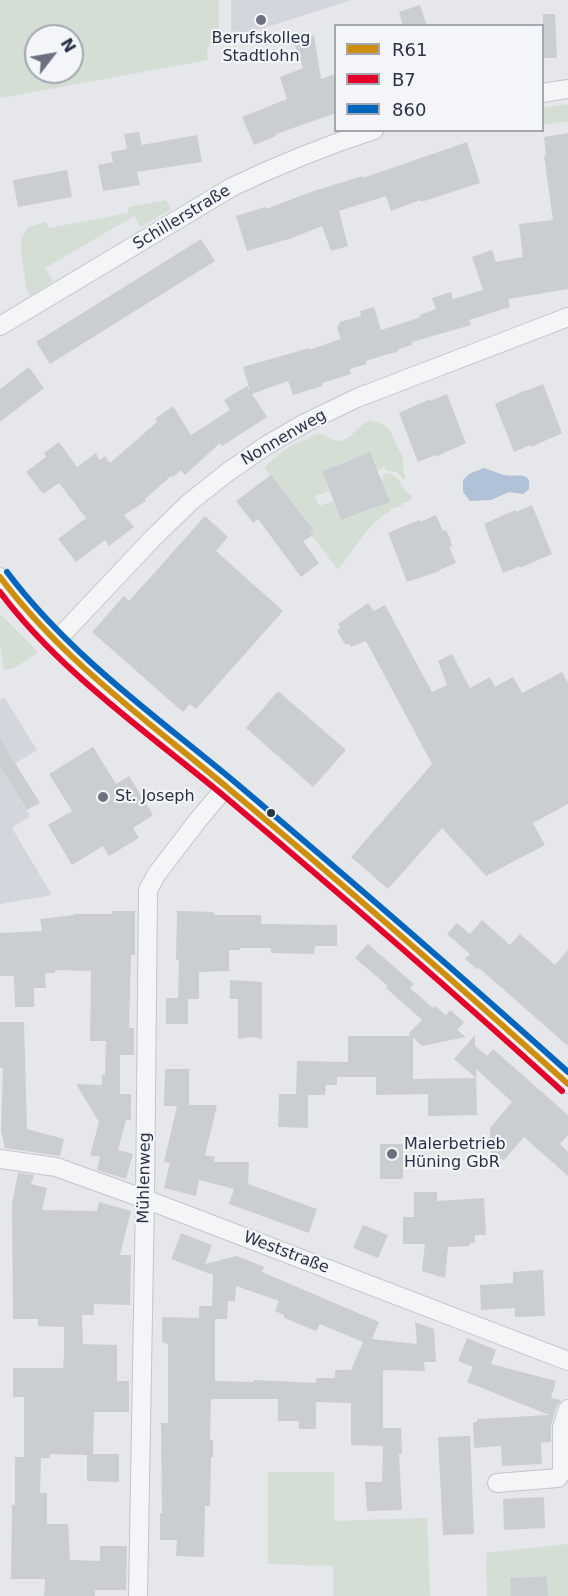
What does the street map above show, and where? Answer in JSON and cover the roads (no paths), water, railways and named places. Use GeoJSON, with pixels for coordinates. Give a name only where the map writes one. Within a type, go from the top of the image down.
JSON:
{"type":"FeatureCollection","features":[{"type":"Feature","properties":{"kind":"street"},"geometry":{"type":"LineString","coordinates":[[544,93],[568,89]]}},
{"type":"Feature","properties":{"kind":"street","name":"Schillerstraße"},"geometry":{"type":"LineString","coordinates":[[0,326],[232,187],[332,144],[368,132]]}},
{"type":"Feature","properties":{"kind":"street","name":"Nonnenweg"},"geometry":{"type":"LineString","coordinates":[[55,642],[190,502],[267,445],[305,423],[357,398],[568,317]]}},
{"type":"Feature","properties":{"kind":"street"},"geometry":{"type":"LineString","coordinates":[[0,576],[10,591],[55,642],[158,732],[370,908],[568,1084]]}},
{"type":"Feature","properties":{"kind":"street","name":"Mühlenweg"},"geometry":{"type":"LineString","coordinates":[[138,1596],[148,890],[156,875],[226,787]]}},
{"type":"Feature","properties":{"kind":"street","name":"Weststraße"},"geometry":{"type":"LineString","coordinates":[[0,1160],[56,1167],[568,1361]]}},
{"type":"Feature","properties":{"kind":"street"},"geometry":{"type":"LineString","coordinates":[[497,1483],[558,1478],[562,1471],[562,1428],[568,1409]]}},
{"type":"Feature","properties":{"kind":"water"},"geometry":{"type":"Polygon","coordinates":[[[484,468],[508,476],[525,477],[528,479],[529,489],[523,494],[509,492],[491,500],[470,501],[463,492],[463,480],[469,474],[484,468]]]}},
{"type":"Feature","properties":{"kind":"place","name":"Berufskolleg Stadtlohn"},"geometry":{"type":"Point","coordinates":[261,20]}},
{"type":"Feature","properties":{"kind":"place","name":"St. Joseph"},"geometry":{"type":"Point","coordinates":[103,797]}},
{"type":"Feature","properties":{"kind":"place","name":"Malerbetrieb Hüning GbR"},"geometry":{"type":"Point","coordinates":[392,1154]}}]}
